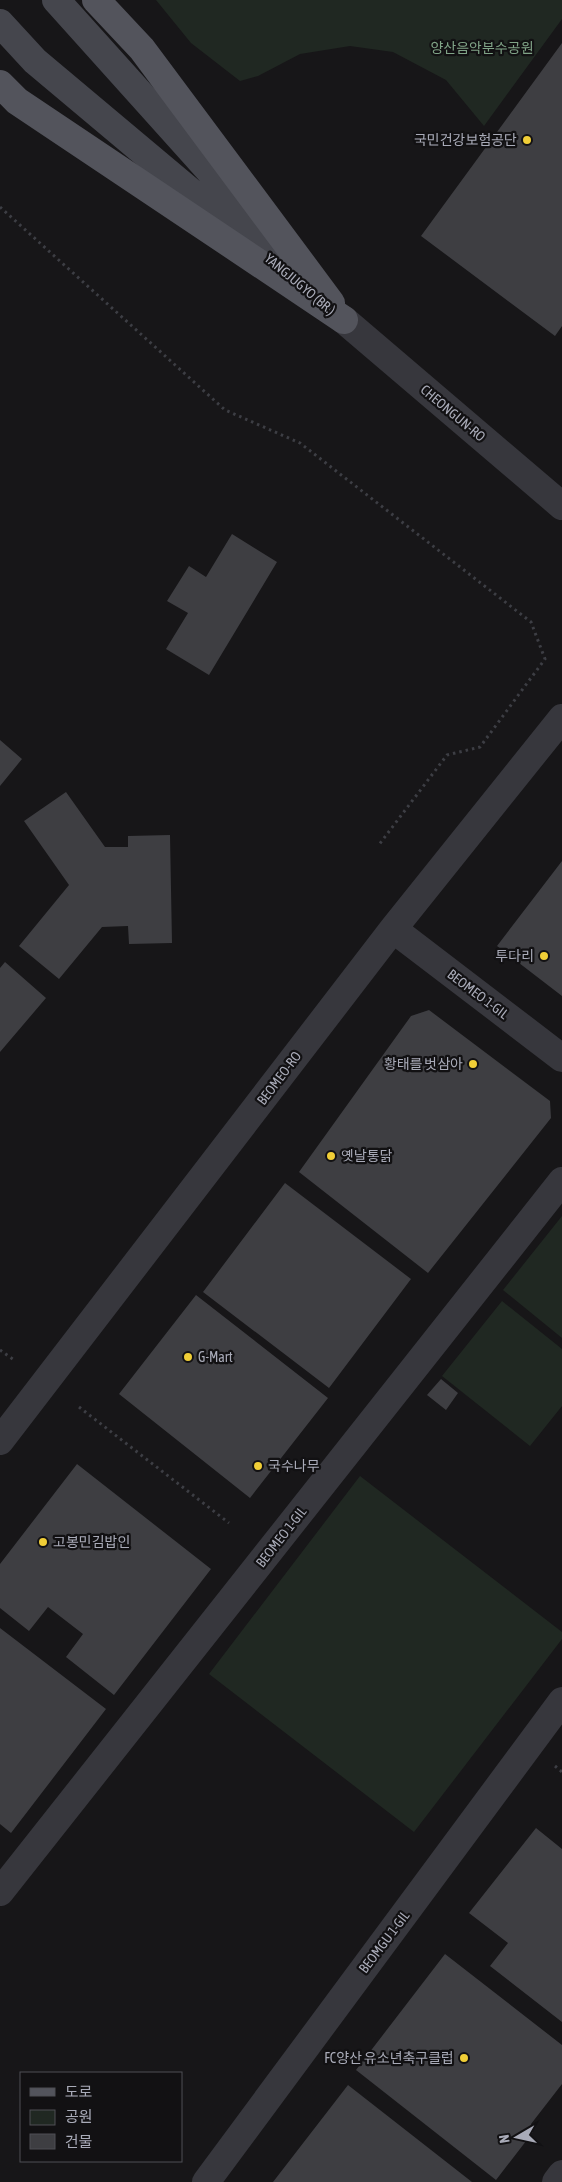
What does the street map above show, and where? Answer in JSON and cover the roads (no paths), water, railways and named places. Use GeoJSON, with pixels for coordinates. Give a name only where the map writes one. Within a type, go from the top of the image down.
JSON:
{"type":"FeatureCollection","features":[{"type":"Feature","properties":{"kind":"main road","name":"YANGJUGYO (BR.)"},"geometry":{"type":"LineString","coordinates":[[56,0],[344,320]]}},
{"type":"Feature","properties":{"kind":"main road"},"geometry":{"type":"LineString","coordinates":[[96,0],[142,49],[344,320]]}},
{"type":"Feature","properties":{"kind":"main road","name":"YANGJUGYO (BR.)"},"geometry":{"type":"LineString","coordinates":[[0,23],[34,61],[344,320]]}},
{"type":"Feature","properties":{"kind":"main road"},"geometry":{"type":"LineString","coordinates":[[0,84],[17,101],[344,320]]}},
{"type":"Feature","properties":{"kind":"street","name":"CHEONGUN-RO"},"geometry":{"type":"LineString","coordinates":[[344,320],[562,506]]}},
{"type":"Feature","properties":{"kind":"street","name":"BEOMEO-RO"},"geometry":{"type":"LineString","coordinates":[[0,1441],[393,929],[562,718]]}},
{"type":"Feature","properties":{"kind":"street","name":"BEOMEO 1-GIL"},"geometry":{"type":"LineString","coordinates":[[393,929],[562,1058]]}},
{"type":"Feature","properties":{"kind":"street","name":"BEOMEO 1-GIL"},"geometry":{"type":"LineString","coordinates":[[0,1892],[562,1181]]}},
{"type":"Feature","properties":{"kind":"street","name":"BEOMGU 1-GIL"},"geometry":{"type":"LineString","coordinates":[[206,2182],[562,1701]]}},
{"type":"Feature","properties":{"kind":"street"},"geometry":{"type":"LineString","coordinates":[[556,2182],[562,2174]]}},
{"type":"Feature","properties":{"kind":"place","name":"국민건강보험공단"},"geometry":{"type":"Point","coordinates":[527,140]}},
{"type":"Feature","properties":{"kind":"place","name":"투다리"},"geometry":{"type":"Point","coordinates":[544,956]}},
{"type":"Feature","properties":{"kind":"place","name":"황태를 벗삼아"},"geometry":{"type":"Point","coordinates":[473,1064]}},
{"type":"Feature","properties":{"kind":"place","name":"옛날통닭"},"geometry":{"type":"Point","coordinates":[331,1156]}},
{"type":"Feature","properties":{"kind":"place","name":"G-Mart"},"geometry":{"type":"Point","coordinates":[188,1357]}},
{"type":"Feature","properties":{"kind":"place","name":"국수나무"},"geometry":{"type":"Point","coordinates":[258,1466]}},
{"type":"Feature","properties":{"kind":"place","name":"고봉민김밥인"},"geometry":{"type":"Point","coordinates":[43,1542]}},
{"type":"Feature","properties":{"kind":"place","name":"FC양산 유소년축구클럽"},"geometry":{"type":"Point","coordinates":[464,2058]}},
{"type":"Feature","properties":{"kind":"park label","name":"양산음악분수공원"},"geometry":{"type":"Point","coordinates":[482,48]}}]}
